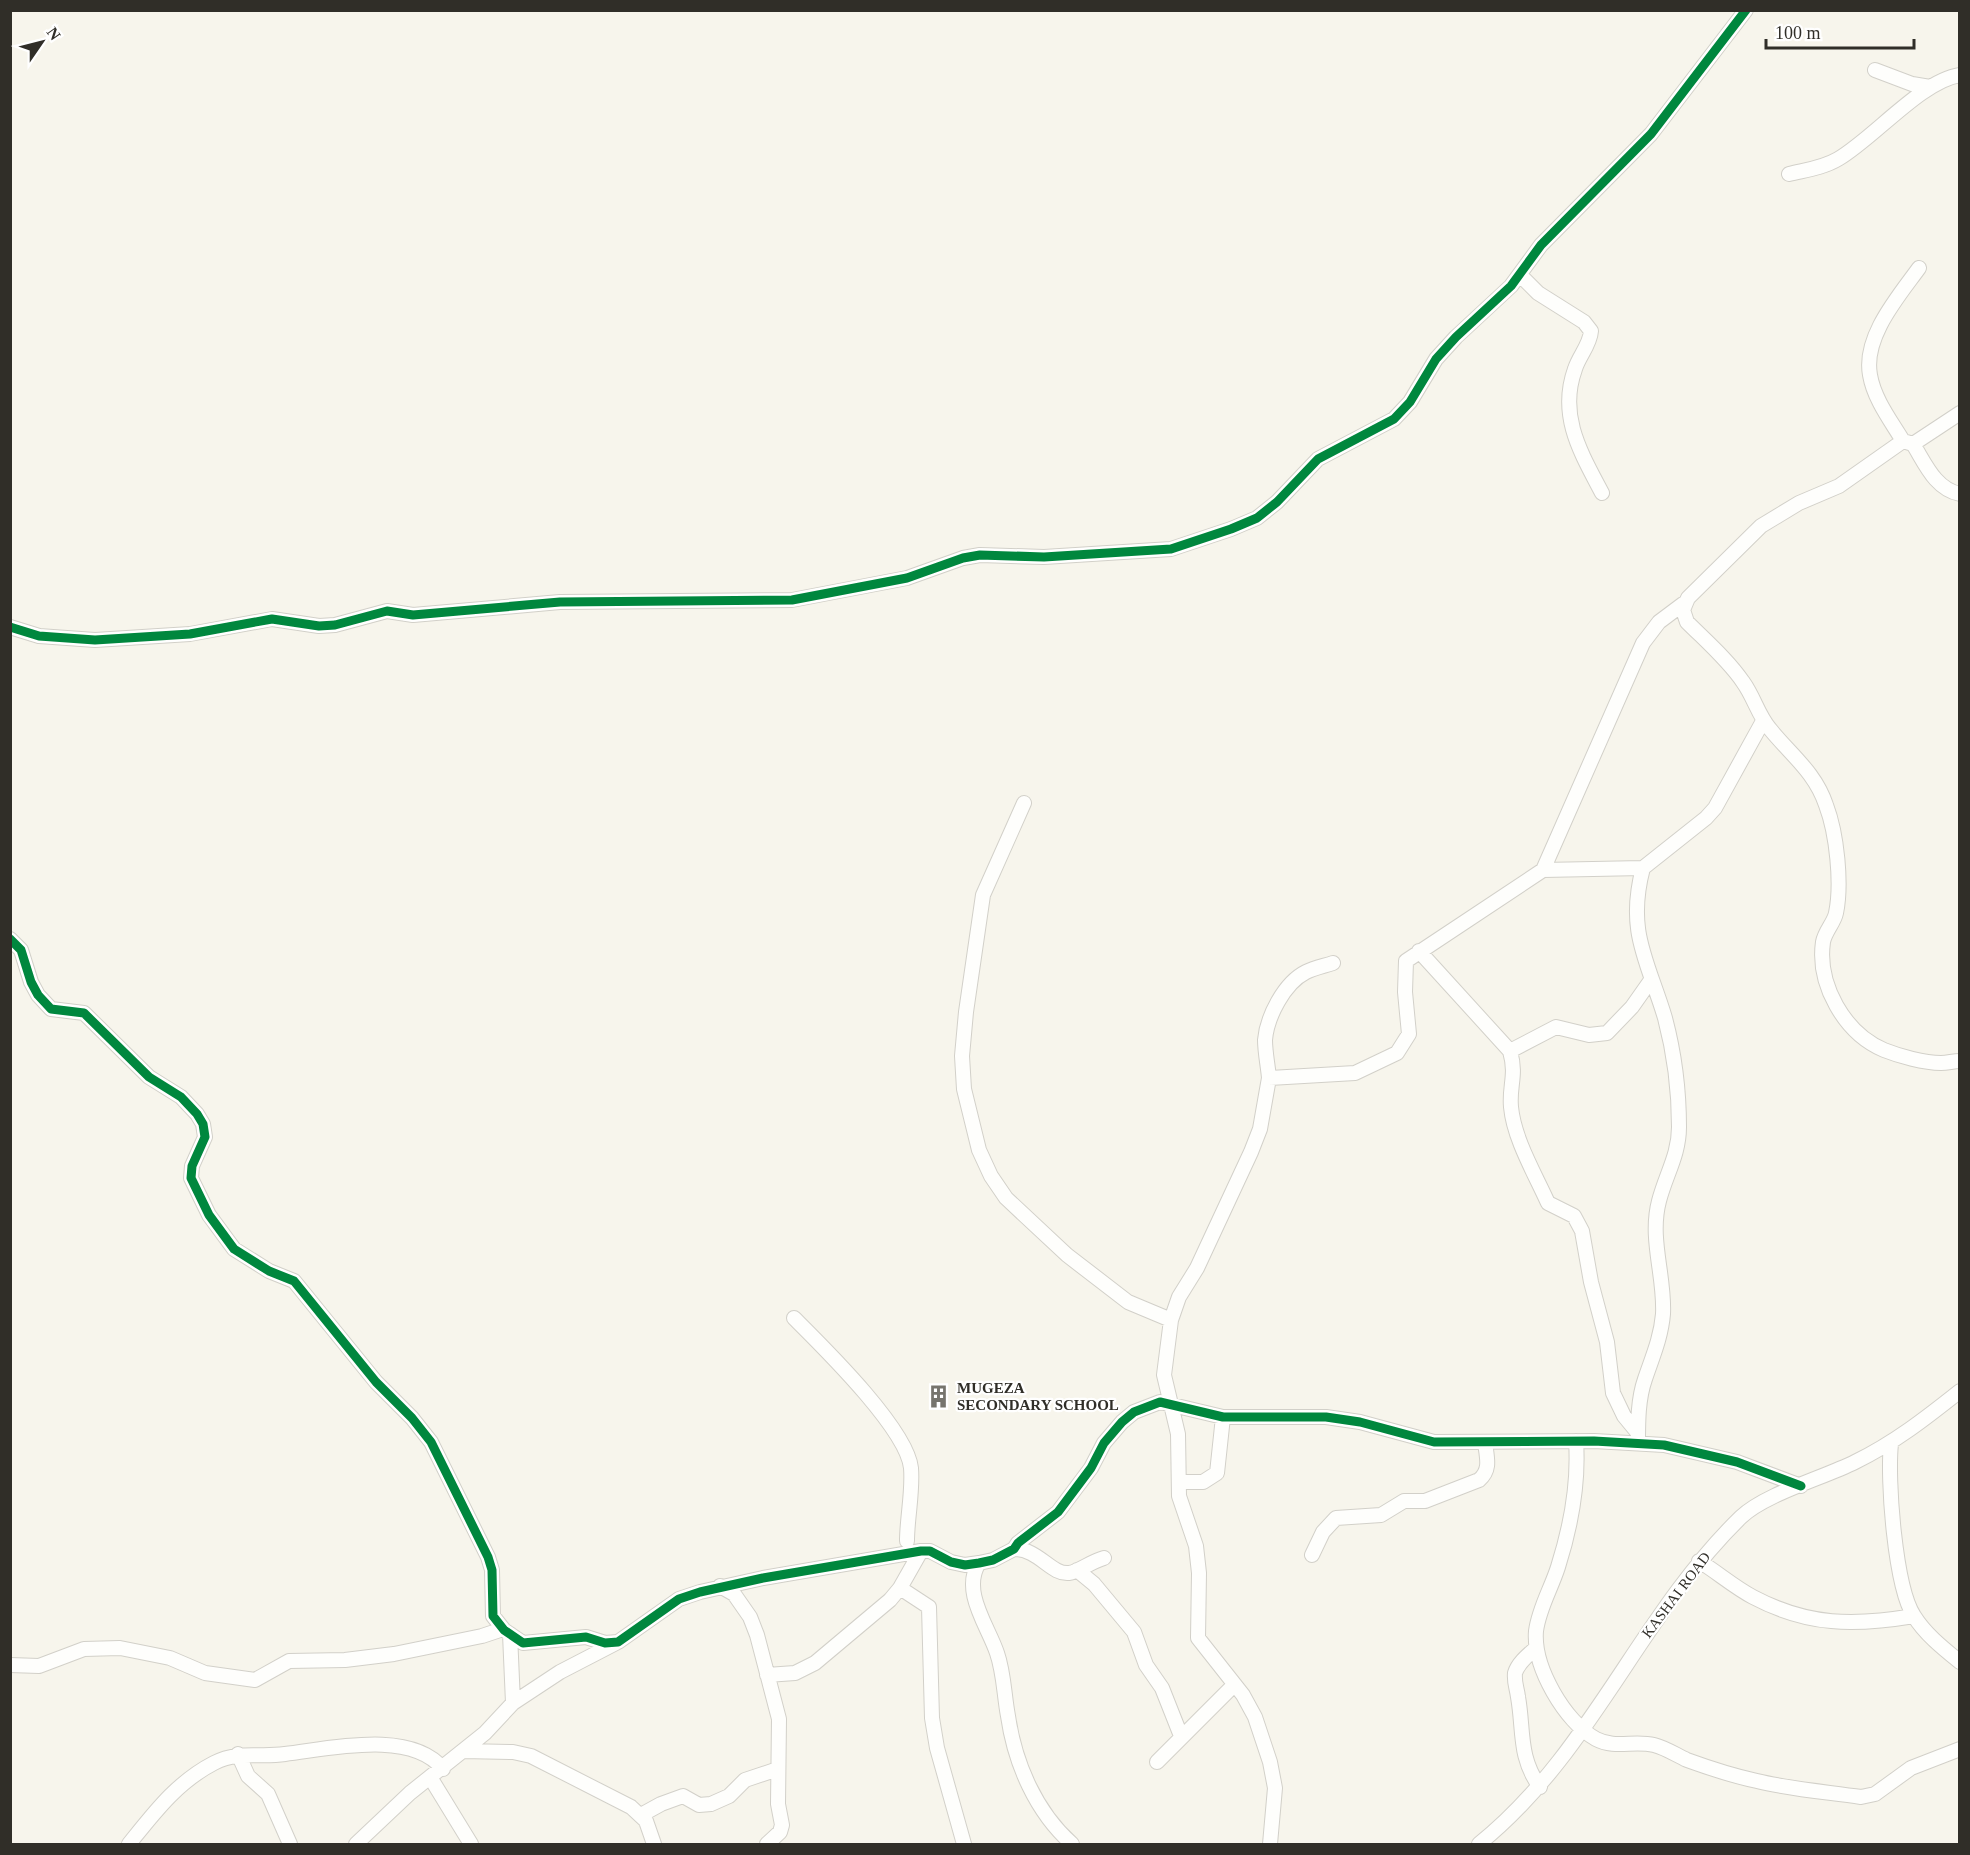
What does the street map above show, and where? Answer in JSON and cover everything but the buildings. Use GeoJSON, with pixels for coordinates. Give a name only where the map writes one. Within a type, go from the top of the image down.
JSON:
{"type":"FeatureCollection","features":[{"type":"Feature","properties":{"kind":"street"},"geometry":{"type":"LineString","coordinates":[[10,627],[39,636],[95,640],[190,634],[272,619],[319,626],[335,625],[387,611],[413,615],[560,602],[792,600],[907,578],[963,558],[980,555],[1044,558],[1171,549],[1257,518],[1277,502],[1318,459],[1394,419],[1410,402],[1437,359],[1520,275],[1541,245],[1561,223],[1651,134],[1746,10]]}},
{"type":"Feature","properties":{"kind":"street"},"geometry":{"type":"LineString","coordinates":[[1875,70],[1912,84],[1930,87]]}},
{"type":"Feature","properties":{"kind":"street"},"geometry":{"type":"LineString","coordinates":[[1789,174],[1836,161],[1930,87],[1943,79],[1959,75]]}},
{"type":"Feature","properties":{"kind":"street"},"geometry":{"type":"LineString","coordinates":[[1919,268],[1884,321],[1875,339],[1870,362],[1874,389],[1908,442],[1939,484],[1945,490],[1959,494]]}},
{"type":"Feature","properties":{"kind":"street"},"geometry":{"type":"LineString","coordinates":[[1520,275],[1538,293],[1584,322],[1591,331],[1575,368],[1568,405],[1569,423],[1579,449],[1602,493]]}},
{"type":"Feature","properties":{"kind":"street"},"geometry":{"type":"LineString","coordinates":[[1543,870],[1643,643],[1659,622],[1683,604],[1761,526],[1799,503],[1839,486],[1959,413]]}},
{"type":"Feature","properties":{"kind":"street"},"geometry":{"type":"LineString","coordinates":[[1683,604],[1687,622],[1736,672],[1750,692],[1763,721],[1808,770],[1827,807],[1838,877],[1836,916],[1827,928],[1823,942],[1824,969],[1831,999],[1872,1044],[1883,1049],[1940,1063],[1959,1061]]}},
{"type":"Feature","properties":{"kind":"street"},"geometry":{"type":"LineString","coordinates":[[1269,1078],[1355,1073],[1397,1053],[1409,1035],[1405,992],[1406,961],[1543,870],[1643,868],[1706,818],[1715,808],[1763,721]]}},
{"type":"Feature","properties":{"kind":"street"},"geometry":{"type":"LineString","coordinates":[[1024,802],[983,895],[966,1012],[962,1056],[964,1089],[979,1150],[991,1176],[1006,1197],[1067,1255],[1128,1302],[1172,1320]]}},
{"type":"Feature","properties":{"kind":"street"},"geometry":{"type":"LineString","coordinates":[[1638,1438],[1643,1389],[1655,1356],[1663,1317],[1656,1219],[1659,1200],[1678,1148],[1679,1125],[1671,1045],[1639,943],[1637,915],[1643,868]]}},
{"type":"Feature","properties":{"kind":"street"},"geometry":{"type":"LineString","coordinates":[[10,939],[21,950],[31,982],[38,995],[51,1008],[84,1013],[148,1077],[181,1097],[197,1113],[204,1124],[205,1137],[192,1166],[190,1178],[209,1215],[234,1249],[269,1270],[294,1281],[376,1382],[412,1418],[431,1442],[488,1557],[492,1570],[491,1608],[493,1616],[506,1631],[523,1643],[586,1637],[605,1643],[618,1642]]}},
{"type":"Feature","properties":{"kind":"street"},"geometry":{"type":"LineString","coordinates":[[1419,951],[1510,1051],[1515,1073],[1511,1108],[1518,1132],[1548,1203],[1574,1216],[1582,1231],[1590,1282],[1607,1342],[1613,1393],[1638,1438]]}},
{"type":"Feature","properties":{"kind":"street"},"geometry":{"type":"LineString","coordinates":[[1270,1845],[1275,1788],[1270,1762],[1254,1713],[1198,1638],[1196,1546],[1179,1496],[1178,1434],[1164,1376],[1172,1320],[1179,1298],[1197,1268],[1260,1129],[1269,1078],[1265,1040],[1271,1018],[1290,985],[1305,973],[1333,963]]}},
{"type":"Feature","properties":{"kind":"street"},"geometry":{"type":"LineString","coordinates":[[1510,1051],[1556,1027],[1589,1035],[1607,1033],[1632,1007],[1651,980]]}},
{"type":"Feature","properties":{"kind":"street"},"geometry":{"type":"LineString","coordinates":[[794,1318],[849,1374],[907,1454],[911,1469],[907,1541]]}},
{"type":"Feature","properties":{"kind":"street","name":"KASHAI ROAD"},"geometry":{"type":"LineString","coordinates":[[1479,1845],[1518,1812],[1540,1787],[1584,1731],[1653,1624],[1699,1561],[1744,1515],[1779,1494],[1891,1444],[1959,1391]]}},
{"type":"Feature","properties":{"kind":"street"},"geometry":{"type":"LineString","coordinates":[[356,1845],[430,1777],[496,1723],[513,1703],[560,1672],[618,1642],[679,1599],[720,1587],[921,1551],[930,1551],[951,1562],[965,1565],[993,1560],[1014,1549],[1058,1512],[1091,1468],[1104,1443],[1122,1422],[1134,1412],[1150,1405],[1170,1403],[1223,1417],[1326,1417],[1360,1422],[1434,1442],[1485,1443],[1638,1438],[1737,1462],[1801,1486]]}},
{"type":"Feature","properties":{"kind":"street"},"geometry":{"type":"LineString","coordinates":[[1179,1482],[1203,1482],[1217,1473],[1223,1417]]}},
{"type":"Feature","properties":{"kind":"street"},"geometry":{"type":"LineString","coordinates":[[1576,1441],[1578,1475],[1572,1509],[1557,1569],[1544,1600],[1536,1630],[1536,1648],[1559,1702],[1584,1731],[1609,1744],[1650,1744],[1688,1760],[1757,1781],[1861,1797],[1875,1794],[1911,1768],[1959,1749]]}},
{"type":"Feature","properties":{"kind":"street"},"geometry":{"type":"LineString","coordinates":[[1312,1555],[1323,1532],[1336,1518],[1381,1515],[1404,1501],[1425,1501],[1479,1480],[1485,1475],[1488,1467],[1485,1443]]}},
{"type":"Feature","properties":{"kind":"street"},"geometry":{"type":"LineString","coordinates":[[1891,1444],[1888,1474],[1896,1548],[1908,1604],[1914,1616],[1959,1662]]}},
{"type":"Feature","properties":{"kind":"street"},"geometry":{"type":"LineString","coordinates":[[1014,1549],[1033,1552],[1057,1570],[1067,1573],[1089,1562],[1104,1558]]}},
{"type":"Feature","properties":{"kind":"street"},"geometry":{"type":"LineString","coordinates":[[767,1675],[795,1673],[815,1664],[871,1618],[900,1588],[921,1551]]}},
{"type":"Feature","properties":{"kind":"street"},"geometry":{"type":"LineString","coordinates":[[1699,1561],[1752,1597],[1819,1622],[1848,1624],[1914,1616]]}},
{"type":"Feature","properties":{"kind":"street"},"geometry":{"type":"LineString","coordinates":[[979,1563],[973,1571],[975,1594],[981,1619],[998,1655],[1016,1753],[1031,1790],[1047,1817],[1072,1845]]}},
{"type":"Feature","properties":{"kind":"street"},"geometry":{"type":"LineString","coordinates":[[1077,1570],[1094,1584],[1134,1632],[1146,1665],[1162,1689],[1181,1736]]}},
{"type":"Feature","properties":{"kind":"street"},"geometry":{"type":"LineString","coordinates":[[720,1587],[734,1594],[750,1617],[779,1719],[778,1804],[782,1825],[780,1833],[767,1845]]}},
{"type":"Feature","properties":{"kind":"street"},"geometry":{"type":"LineString","coordinates":[[900,1588],[929,1607],[932,1718],[937,1748],[964,1845]]}},
{"type":"Feature","properties":{"kind":"street"},"geometry":{"type":"LineString","coordinates":[[10,1665],[39,1666],[84,1649],[120,1648],[170,1658],[205,1673],[255,1680],[289,1661],[345,1660],[394,1654],[506,1631]]}},
{"type":"Feature","properties":{"kind":"street"},"geometry":{"type":"LineString","coordinates":[[506,1631],[513,1703]]}},
{"type":"Feature","properties":{"kind":"street"},"geometry":{"type":"LineString","coordinates":[[1536,1648],[1516,1671],[1514,1684],[1518,1696],[1520,1736],[1530,1773],[1540,1787]]}},
{"type":"Feature","properties":{"kind":"street"},"geometry":{"type":"LineString","coordinates":[[1157,1762],[1234,1685]]}},
{"type":"Feature","properties":{"kind":"street"},"geometry":{"type":"LineString","coordinates":[[129,1845],[170,1793],[214,1763],[238,1754],[269,1756],[327,1746],[402,1748],[428,1755],[442,1769]]}},
{"type":"Feature","properties":{"kind":"street"},"geometry":{"type":"LineString","coordinates":[[462,1751],[513,1752],[531,1756],[641,1815],[648,1843]]}},
{"type":"Feature","properties":{"kind":"street"},"geometry":{"type":"LineString","coordinates":[[238,1754],[248,1776],[268,1794],[290,1845]]}},
{"type":"Feature","properties":{"kind":"street"},"geometry":{"type":"LineString","coordinates":[[641,1815],[683,1796],[699,1805],[720,1801],[729,1796],[745,1780],[778,1769]]}},
{"type":"Feature","properties":{"kind":"street"},"geometry":{"type":"LineString","coordinates":[[430,1777],[471,1845]]}},
{"type":"Feature","properties":{"kind":"cycle path"},"geometry":{"type":"LineString","coordinates":[[10,627],[39,636],[95,640],[190,634],[272,619],[319,626],[335,625],[387,611],[413,615],[560,602],[792,600],[907,578],[963,558],[980,555],[1044,557],[1171,549],[1231,529],[1257,518],[1277,502],[1318,459],[1394,419],[1410,402],[1436,359],[1456,337],[1511,286],[1541,245],[1651,134],[1746,10]]}},
{"type":"Feature","properties":{"kind":"cycle path"},"geometry":{"type":"LineString","coordinates":[[10,939],[21,950],[31,982],[38,995],[51,1009],[84,1013],[149,1077],[181,1097],[197,1114],[203,1124],[205,1137],[192,1166],[191,1178],[209,1215],[234,1249],[269,1271],[294,1281],[376,1382],[412,1418],[431,1442],[488,1557],[492,1570],[493,1616],[504,1630],[523,1643],[586,1637],[605,1643],[618,1642],[679,1599],[763,1578],[921,1551],[930,1551],[951,1562],[965,1565],[993,1560],[1014,1549],[1018,1543],[1058,1512],[1091,1468],[1104,1443],[1122,1422],[1134,1412],[1160,1402],[1223,1417],[1326,1417],[1360,1422],[1434,1442],[1594,1441],[1664,1445],[1737,1462],[1801,1486]]}},
{"type":"Feature","properties":{"kind":"place","name":"MUGEZA SECONDARY SCHOOL"},"geometry":{"type":"Point","coordinates":[939,1397]}}]}
